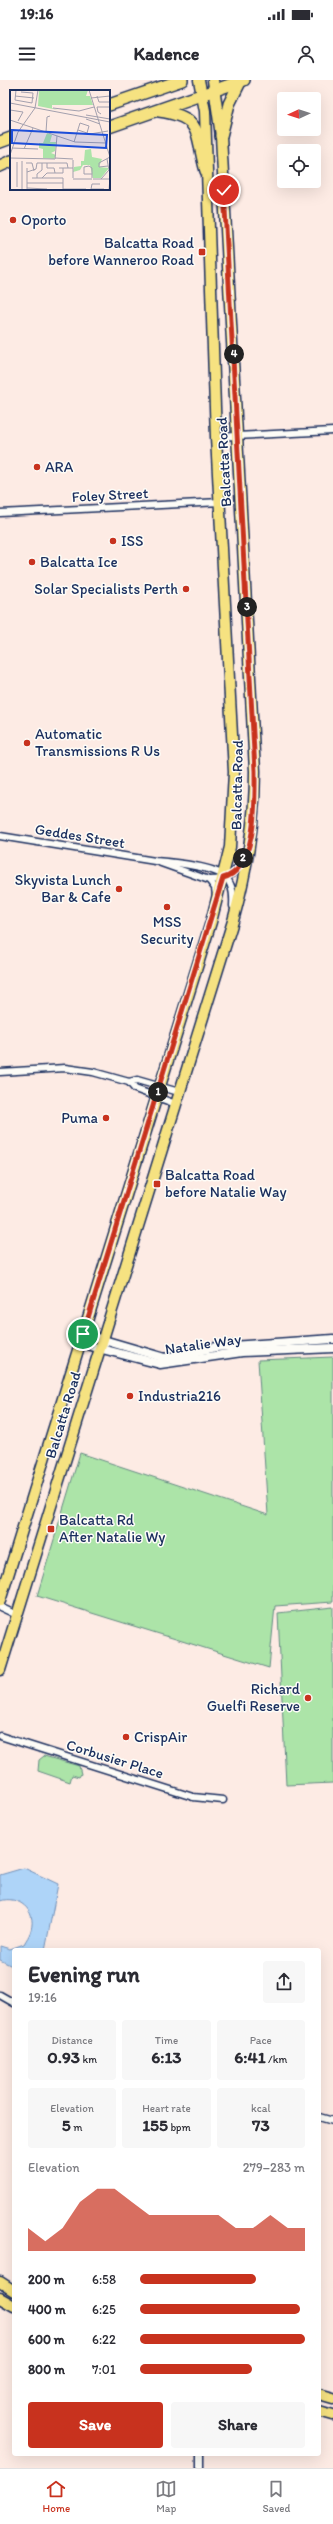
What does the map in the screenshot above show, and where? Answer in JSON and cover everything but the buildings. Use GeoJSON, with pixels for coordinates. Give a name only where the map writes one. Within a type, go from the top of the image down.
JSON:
{"type":"FeatureCollection","features":[{"type":"Feature","properties":{"kind":"highway"},"geometry":{"type":"LineString","coordinates":[[110,104],[182,80]]}},
{"type":"Feature","properties":{"kind":"highway"},"geometry":{"type":"LineString","coordinates":[[110,127],[203,94],[214,85],[242,81]]}},
{"type":"Feature","properties":{"kind":"highway"},"geometry":{"type":"LineString","coordinates":[[221,136],[229,104],[242,81]]}},
{"type":"Feature","properties":{"kind":"highway"},"geometry":{"type":"LineString","coordinates":[[156,110],[177,114],[192,121],[196,128],[206,172]]}},
{"type":"Feature","properties":{"kind":"highway"},"geometry":{"type":"LineString","coordinates":[[0,142],[10,138]]}},
{"type":"Feature","properties":{"kind":"highway"},"geometry":{"type":"LineString","coordinates":[[0,166],[10,161]]}},
{"type":"Feature","properties":{"kind":"main road","name":"Balcatta Road"},"geometry":{"type":"LineString","coordinates":[[0,1601],[217,902],[228,859],[234,806],[234,772],[221,502],[216,437],[203,94],[200,80]]}},
{"type":"Feature","properties":{"kind":"main road","name":"Balcatta Road"},"geometry":{"type":"LineString","coordinates":[[0,1670],[232,921],[245,875],[252,839],[255,771],[221,136],[214,85]]}},
{"type":"Feature","properties":{"kind":"main road"},"geometry":{"type":"LineString","coordinates":[[0,2282],[12,2290]]}},
{"type":"Feature","properties":{"kind":"main road"},"geometry":{"type":"LineString","coordinates":[[0,2298],[12,2305]]}},
{"type":"Feature","properties":{"kind":"main road"},"geometry":{"type":"LineString","coordinates":[[321,2395],[333,2398]]}},
{"type":"Feature","properties":{"kind":"main road"},"geometry":{"type":"LineString","coordinates":[[321,2412],[333,2416]]}},
{"type":"Feature","properties":{"kind":"street"},"geometry":{"type":"LineString","coordinates":[[216,437],[333,431]]}},
{"type":"Feature","properties":{"kind":"street","name":"Foley Street"},"geometry":{"type":"LineString","coordinates":[[0,513],[221,502]]}},
{"type":"Feature","properties":{"kind":"street","name":"Geddes Street"},"geometry":{"type":"LineString","coordinates":[[0,836],[155,861],[174,862],[223,875]]}},
{"type":"Feature","properties":{"kind":"street"},"geometry":{"type":"LineString","coordinates":[[223,875],[231,876],[239,867],[252,839]]}},
{"type":"Feature","properties":{"kind":"street","name":"Geddes Street"},"geometry":{"type":"LineString","coordinates":[[155,861],[209,880],[223,875]]}},
{"type":"Feature","properties":{"kind":"street"},"geometry":{"type":"LineString","coordinates":[[223,875],[232,886],[234,897],[232,921]]}},
{"type":"Feature","properties":{"kind":"street"},"geometry":{"type":"LineString","coordinates":[[209,880],[215,888],[217,902]]}},
{"type":"Feature","properties":{"kind":"street"},"geometry":{"type":"LineString","coordinates":[[0,1072],[78,1069],[129,1082],[137,1080],[180,1092]]}},
{"type":"Feature","properties":{"kind":"street"},"geometry":{"type":"LineString","coordinates":[[129,1082],[135,1089],[156,1098],[176,1104]]}},
{"type":"Feature","properties":{"kind":"street","name":"Natalie Way"},"geometry":{"type":"LineString","coordinates":[[81,1338],[160,1364],[242,1352],[333,1348]]}},
{"type":"Feature","properties":{"kind":"street","name":"Natalie Way"},"geometry":{"type":"LineString","coordinates":[[101,1344],[165,1358],[216,1347],[333,1339]]}},
{"type":"Feature","properties":{"kind":"street"},"geometry":{"type":"LineString","coordinates":[[0,1607],[17,1615]]}},
{"type":"Feature","properties":{"kind":"street","name":"Corbusier Place"},"geometry":{"type":"LineString","coordinates":[[0,1736],[193,1796],[223,1800]]}},
{"type":"Feature","properties":{"kind":"street"},"geometry":{"type":"LineString","coordinates":[[0,1995],[12,2002]]}},
{"type":"Feature","properties":{"kind":"street"},"geometry":{"type":"LineString","coordinates":[[321,2118],[333,2121]]}},
{"type":"Feature","properties":{"kind":"street"},"geometry":{"type":"LineString","coordinates":[[200,2456],[200,2468]]}},
{"type":"Feature","properties":{"kind":"green space"},"geometry":{"type":"Polygon","coordinates":[[[333,1357],[333,1602],[275,1606],[269,1668],[37,1596],[80,1453],[268,1515],[258,1360],[333,1357]]]}},
{"type":"Feature","properties":{"kind":"green space","name":"Richard Guelfi Reserve"},"geometry":{"type":"Polygon","coordinates":[[[333,1607],[333,1783],[286,1785],[278,1613],[333,1607]]]}},
{"type":"Feature","properties":{"kind":"green space"},"geometry":{"type":"Polygon","coordinates":[[[44,1756],[79,1766],[81,1774],[79,1777],[72,1775],[70,1782],[38,1771],[39,1760],[44,1756]]]}},
{"type":"Feature","properties":{"kind":"water"},"geometry":{"type":"Polygon","coordinates":[[[24,1868],[58,1884],[45,1948],[13,1948],[24,1944],[29,1936],[32,1923],[31,1916],[29,1910],[19,1902],[13,1900],[0,1901],[0,1875],[24,1868]]]}},
{"type":"Feature","properties":{"kind":"water"},"geometry":{"type":"Polygon","coordinates":[[[0,1946],[12,1948],[12,1966],[0,1960],[0,1946]]]}},
{"type":"Feature","properties":{"kind":"place","name":"Oporto"},"geometry":{"type":"Point","coordinates":[13,220]}},
{"type":"Feature","properties":{"kind":"place","name":"Balcatta Road before Wanneroo Road"},"geometry":{"type":"Point","coordinates":[202,252]}},
{"type":"Feature","properties":{"kind":"place","name":"ARA"},"geometry":{"type":"Point","coordinates":[37,467]}},
{"type":"Feature","properties":{"kind":"place","name":"ISS"},"geometry":{"type":"Point","coordinates":[113,541]}},
{"type":"Feature","properties":{"kind":"place","name":"Balcatta Ice"},"geometry":{"type":"Point","coordinates":[32,562]}},
{"type":"Feature","properties":{"kind":"place","name":"Solar Specialists Perth"},"geometry":{"type":"Point","coordinates":[186,589]}},
{"type":"Feature","properties":{"kind":"place","name":"Automatic Transmissions R Us"},"geometry":{"type":"Point","coordinates":[27,743]}},
{"type":"Feature","properties":{"kind":"place","name":"Skyvista Lunch Bar & Cafe"},"geometry":{"type":"Point","coordinates":[119,889]}},
{"type":"Feature","properties":{"kind":"place","name":"MSS Security"},"geometry":{"type":"Point","coordinates":[167,907]}},
{"type":"Feature","properties":{"kind":"place","name":"Puma"},"geometry":{"type":"Point","coordinates":[106,1118]}},
{"type":"Feature","properties":{"kind":"place","name":"Balcatta Road before Natalie Way"},"geometry":{"type":"Point","coordinates":[157,1184]}},
{"type":"Feature","properties":{"kind":"place","name":"Industria216"},"geometry":{"type":"Point","coordinates":[130,1396]}},
{"type":"Feature","properties":{"kind":"place","name":"Balcatta Rd After Natalie Wy"},"geometry":{"type":"Point","coordinates":[51,1529]}},
{"type":"Feature","properties":{"kind":"place","name":"Richard Guelfi Reserve"},"geometry":{"type":"Point","coordinates":[308,1698]}},
{"type":"Feature","properties":{"kind":"place","name":"CrispAir"},"geometry":{"type":"Point","coordinates":[126,1737]}},
{"type":"Feature","properties":{"kind":"route"},"geometry":{"type":"LineString","coordinates":[[83,1334],[217,902],[223,878],[231,876],[239,867],[252,839],[255,771],[224,190]]}}]}
